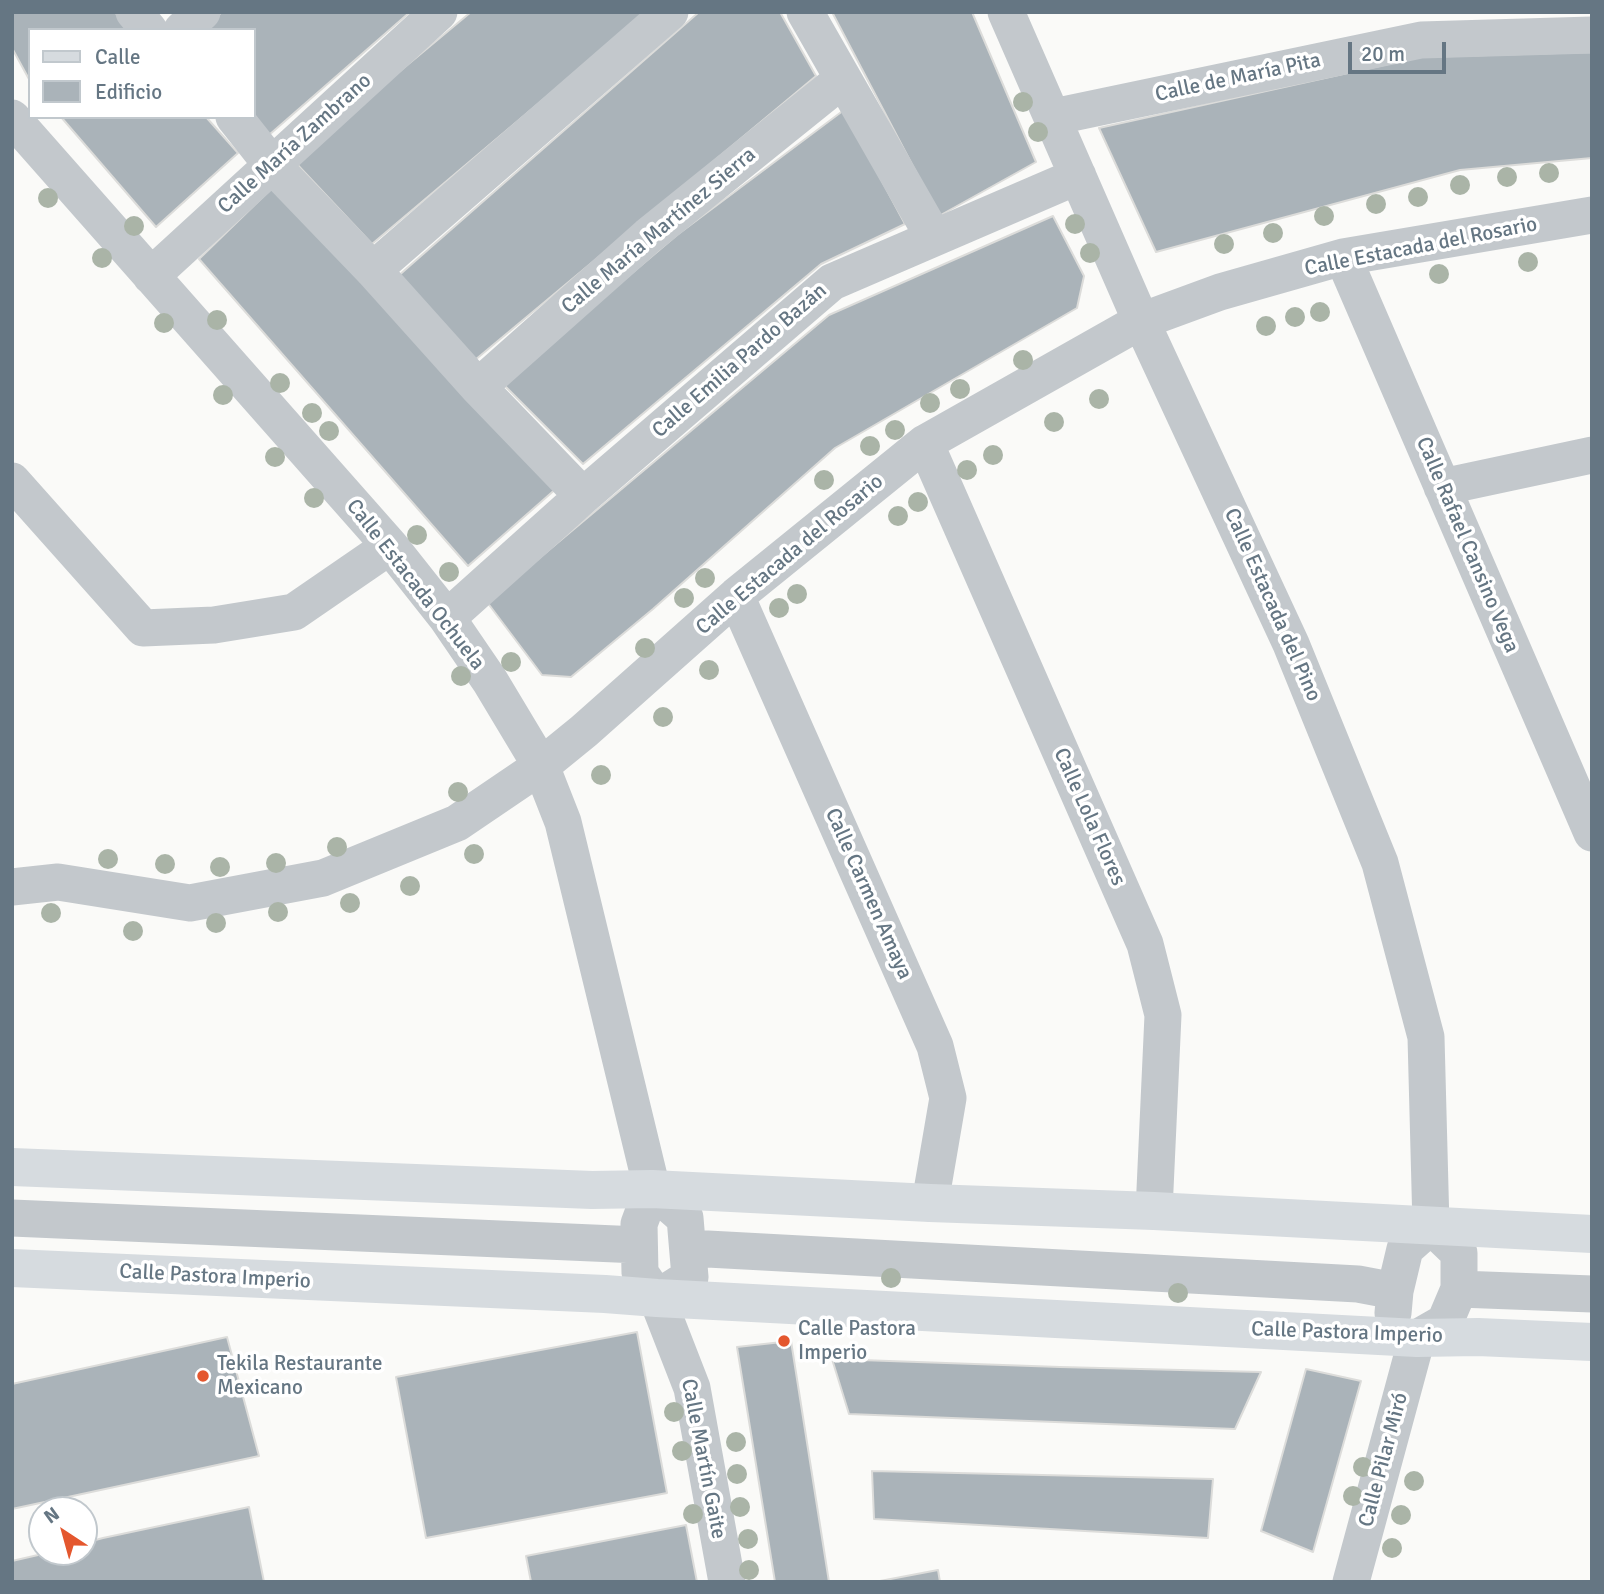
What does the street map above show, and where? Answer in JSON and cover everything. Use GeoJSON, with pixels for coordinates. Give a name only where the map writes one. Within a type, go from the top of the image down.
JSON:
{"type":"FeatureCollection","features":[{"type":"Feature","properties":{"kind":"street"},"geometry":{"type":"LineString","coordinates":[[134,12],[147,28]]}},
{"type":"Feature","properties":{"kind":"street"},"geometry":{"type":"LineString","coordinates":[[184,28],[202,12]]}},
{"type":"Feature","properties":{"kind":"street","name":"Calle María Zambrano"},"geometry":{"type":"LineString","coordinates":[[151,276],[439,12]]}},
{"type":"Feature","properties":{"kind":"street"},"geometry":{"type":"LineString","coordinates":[[373,270],[670,12]]}},
{"type":"Feature","properties":{"kind":"street"},"geometry":{"type":"LineString","coordinates":[[805,12],[933,236]]}},
{"type":"Feature","properties":{"kind":"street","name":"Calle Estacada del Pino"},"geometry":{"type":"LineString","coordinates":[[1006,12],[1141,321],[1291,644],[1380,863],[1426,1037],[1431,1226]]}},
{"type":"Feature","properties":{"kind":"street","name":"Calle de María Pita"},"geometry":{"type":"LineString","coordinates":[[1053,117],[1421,40],[1592,35]]}},
{"type":"Feature","properties":{"kind":"street","name":"Calle María Martínez Sierra"},"geometry":{"type":"LineString","coordinates":[[478,387],[648,236],[843,79]]}},
{"type":"Feature","properties":{"kind":"street","name":"Calle Estacada Ochuela"},"geometry":{"type":"LineString","coordinates":[[12,118],[390,546],[447,618],[490,681],[541,766],[563,822],[652,1189]]}},
{"type":"Feature","properties":{"kind":"street"},"geometry":{"type":"LineString","coordinates":[[236,119],[272,164],[373,270],[478,387],[583,496]]}},
{"type":"Feature","properties":{"kind":"street","name":"Calle Emilia Pardo Bazán"},"geometry":{"type":"LineString","coordinates":[[447,618],[583,496],[832,282],[933,236],[1078,176]]}},
{"type":"Feature","properties":{"kind":"street","name":"Calle Estacada del Rosario"},"geometry":{"type":"LineString","coordinates":[[12,887],[58,882],[190,903],[323,878],[457,823],[541,766],[736,596],[925,443],[1141,321],[1220,292],[1343,257],[1592,215]]}},
{"type":"Feature","properties":{"kind":"street","name":"Calle Rafael Cansino Vega"},"geometry":{"type":"LineString","coordinates":[[1343,257],[1592,833]]}},
{"type":"Feature","properties":{"kind":"street","name":"Calle Lola Flores"},"geometry":{"type":"LineString","coordinates":[[925,443],[1145,944],[1163,1015],[1154,1211]]}},
{"type":"Feature","properties":{"kind":"street"},"geometry":{"type":"LineString","coordinates":[[1442,487],[1592,455]]}},
{"type":"Feature","properties":{"kind":"street"},"geometry":{"type":"LineString","coordinates":[[12,481],[143,628],[214,625],[294,612],[390,546]]}},
{"type":"Feature","properties":{"kind":"street","name":"Calle Carmen Amaya"},"geometry":{"type":"LineString","coordinates":[[736,596],[935,1046],[948,1098],[930,1203]]}},
{"type":"Feature","properties":{"kind":"street"},"geometry":{"type":"LineString","coordinates":[[12,1167],[592,1190],[652,1189],[1592,1234]]}},
{"type":"Feature","properties":{"kind":"street"},"geometry":{"type":"LineString","coordinates":[[652,1189],[685,1218],[690,1277],[657,1298]]}},
{"type":"Feature","properties":{"kind":"street","name":"Calle Martín Gaite"},"geometry":{"type":"LineString","coordinates":[[652,1189],[639,1224],[640,1273],[657,1298],[692,1388],[727,1582]]}},
{"type":"Feature","properties":{"kind":"street"},"geometry":{"type":"LineString","coordinates":[[12,1219],[639,1245]]}},
{"type":"Feature","properties":{"kind":"street"},"geometry":{"type":"LineString","coordinates":[[1431,1226],[1459,1253],[1459,1289],[1445,1322],[1417,1338],[1392,1321],[1395,1291],[1405,1249],[1431,1226]]}},
{"type":"Feature","properties":{"kind":"street"},"geometry":{"type":"LineString","coordinates":[[688,1248],[1358,1284],[1395,1291]]}},
{"type":"Feature","properties":{"kind":"street","name":"Calle Pastora Imperio"},"geometry":{"type":"LineString","coordinates":[[12,1268],[591,1293],[1417,1338],[1478,1337],[1592,1342]]}},
{"type":"Feature","properties":{"kind":"street"},"geometry":{"type":"LineString","coordinates":[[1459,1289],[1592,1294]]}},
{"type":"Feature","properties":{"kind":"street","name":"Calle Pilar Miró"},"geometry":{"type":"LineString","coordinates":[[1351,1582],[1417,1338]]}},
{"type":"Feature","properties":{"kind":"building"},"geometry":{"type":"Polygon","coordinates":[[[12,12],[115,12],[128,28],[28,28],[28,77],[12,48],[12,12]]]}},
{"type":"Feature","properties":{"kind":"building"},"geometry":{"type":"Polygon","coordinates":[[[222,12],[410,12],[269,135],[256,119],[256,28],[203,28],[222,12]]]}},
{"type":"Feature","properties":{"kind":"building"},"geometry":{"type":"Polygon","coordinates":[[[471,12],[647,12],[372,244],[293,160],[471,12]]]}},
{"type":"Feature","properties":{"kind":"building"},"geometry":{"type":"Polygon","coordinates":[[[699,12],[780,12],[816,76],[475,360],[397,277],[699,12]]]}},
{"type":"Feature","properties":{"kind":"building"},"geometry":{"type":"Polygon","coordinates":[[[832,12],[972,12],[1036,162],[939,216],[832,12]]]}},
{"type":"Feature","properties":{"kind":"building"},"geometry":{"type":"Polygon","coordinates":[[[1592,52],[1592,158],[1460,170],[1156,252],[1099,128],[1420,57],[1592,52]]]}},
{"type":"Feature","properties":{"kind":"building"},"geometry":{"type":"Polygon","coordinates":[[[844,110],[905,224],[821,264],[583,464],[502,383],[677,235],[844,110]]]}},
{"type":"Feature","properties":{"kind":"building"},"geometry":{"type":"Polygon","coordinates":[[[63,119],[208,119],[238,153],[156,227],[63,119]]]}},
{"type":"Feature","properties":{"kind":"building"},"geometry":{"type":"Polygon","coordinates":[[[273,187],[558,487],[468,566],[199,259],[273,187]]]}},
{"type":"Feature","properties":{"kind":"building"},"geometry":{"type":"Polygon","coordinates":[[[1053,216],[1084,276],[1077,308],[835,448],[653,609],[571,677],[542,675],[487,602],[829,315],[1053,216]]]}},
{"type":"Feature","properties":{"kind":"building"},"geometry":{"type":"Polygon","coordinates":[[[637,1332],[667,1493],[426,1538],[396,1377],[637,1332]]]}},
{"type":"Feature","properties":{"kind":"building"},"geometry":{"type":"Polygon","coordinates":[[[227,1337],[259,1456],[73,1496],[28,1496],[28,1506],[12,1509],[12,1384],[227,1337]]]}},
{"type":"Feature","properties":{"kind":"building"},"geometry":{"type":"Polygon","coordinates":[[[791,1341],[829,1582],[775,1582],[737,1347],[791,1341]]]}},
{"type":"Feature","properties":{"kind":"building"},"geometry":{"type":"Polygon","coordinates":[[[832,1359],[1261,1372],[1235,1429],[849,1414],[832,1359]]]}},
{"type":"Feature","properties":{"kind":"building"},"geometry":{"type":"Polygon","coordinates":[[[1306,1369],[1361,1381],[1313,1552],[1261,1531],[1306,1369]]]}},
{"type":"Feature","properties":{"kind":"building"},"geometry":{"type":"Polygon","coordinates":[[[872,1471],[1213,1479],[1208,1538],[874,1519],[872,1471]]]}},
{"type":"Feature","properties":{"kind":"building"},"geometry":{"type":"Polygon","coordinates":[[[249,1507],[264,1582],[12,1582],[12,1561],[28,1557],[28,1566],[98,1566],[98,1539],[249,1507]]]}},
{"type":"Feature","properties":{"kind":"building"},"geometry":{"type":"Polygon","coordinates":[[[686,1525],[697,1582],[531,1582],[526,1556],[686,1525]]]}},
{"type":"Feature","properties":{"kind":"building"},"geometry":{"type":"Polygon","coordinates":[[[938,1570],[940,1582],[880,1582],[880,1581],[938,1570]]]}},
{"type":"Feature","properties":{"kind":"place","name":"Calle Pastora Imperio"},"geometry":{"type":"Point","coordinates":[784,1341]}},
{"type":"Feature","properties":{"kind":"place","name":"Tekila Restaurante Mexicano"},"geometry":{"type":"Point","coordinates":[203,1376]}}]}
